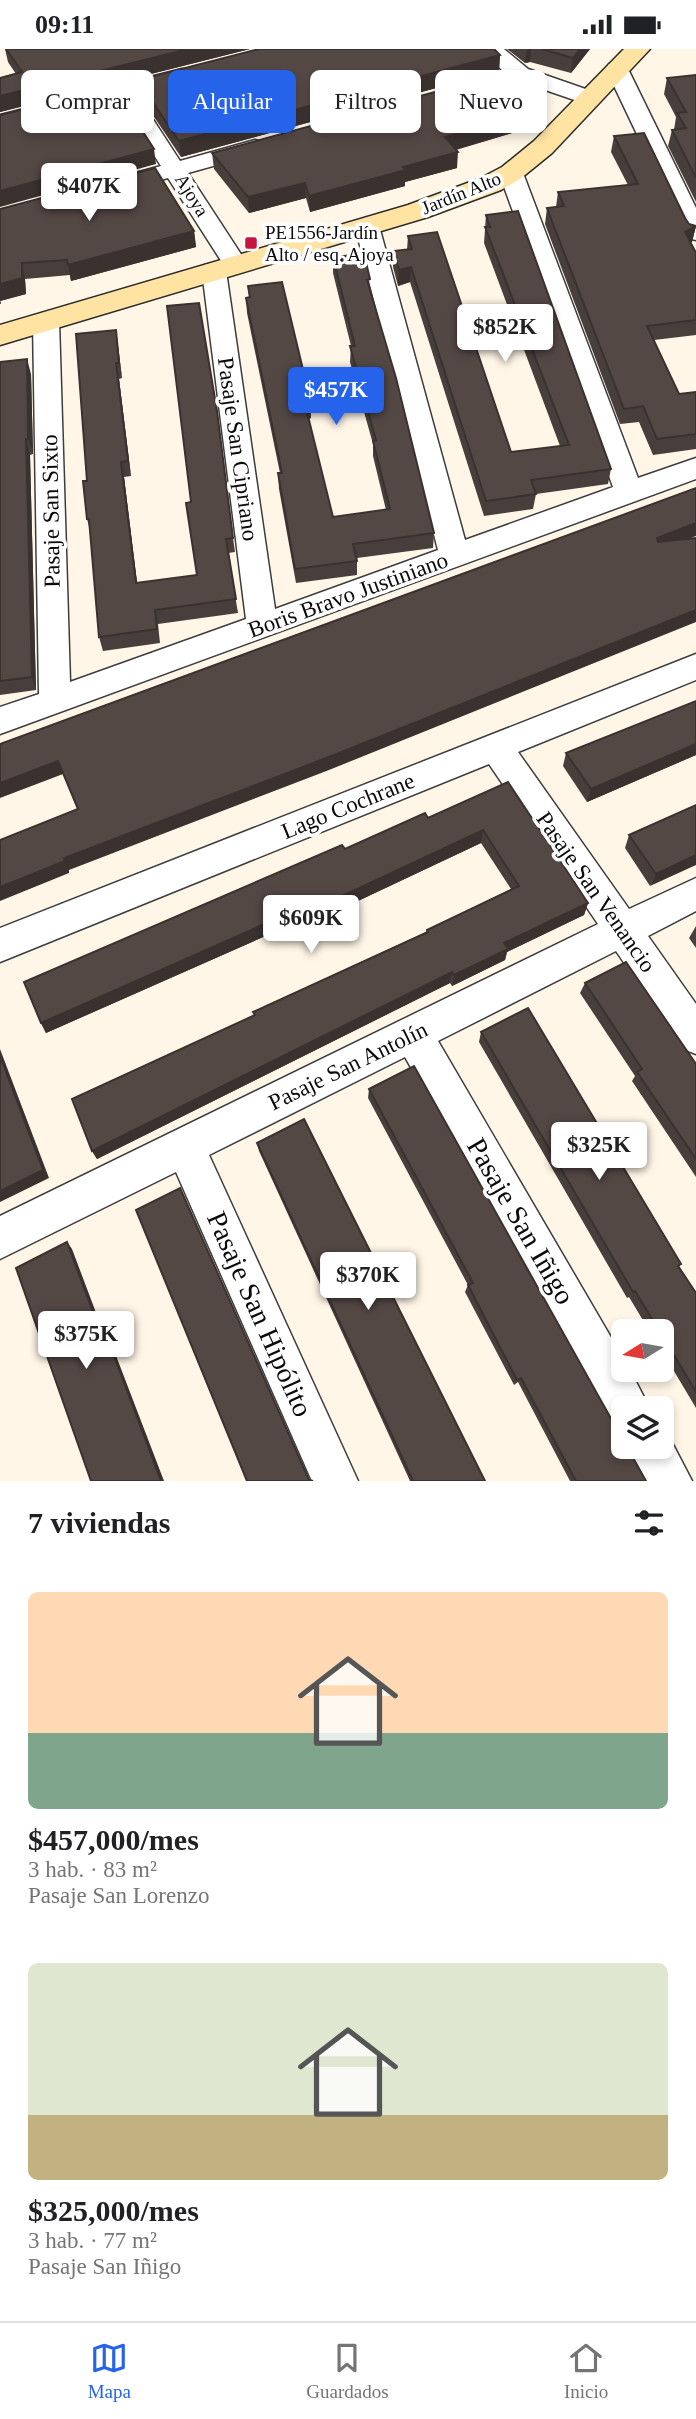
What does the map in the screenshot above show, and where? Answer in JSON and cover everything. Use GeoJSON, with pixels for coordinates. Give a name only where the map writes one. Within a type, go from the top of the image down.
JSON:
{"type":"FeatureCollection","features":[{"type":"Feature","properties":{"kind":"street"},"geometry":{"type":"LineString","coordinates":[[492,49],[516,70]]}},
{"type":"Feature","properties":{"kind":"street"},"geometry":{"type":"LineString","coordinates":[[628,55],[696,233]]}},
{"type":"Feature","properties":{"kind":"street","name":"Jardín Alto"},"geometry":{"type":"LineString","coordinates":[[0,335],[469,194],[511,173],[543,147],[628,55]]}},
{"type":"Feature","properties":{"kind":"street"},"geometry":{"type":"LineString","coordinates":[[547,83],[589,98]]}},
{"type":"Feature","properties":{"kind":"street"},"geometry":{"type":"LineString","coordinates":[[427,99],[435,97]]}},
{"type":"Feature","properties":{"kind":"street"},"geometry":{"type":"LineString","coordinates":[[0,122],[21,117]]}},
{"type":"Feature","properties":{"kind":"street","name":"Ajoya"},"geometry":{"type":"LineString","coordinates":[[152,133],[176,169],[225,268]]}},
{"type":"Feature","properties":{"kind":"street"},"geometry":{"type":"LineString","coordinates":[[88,193],[282,140]]}},
{"type":"Feature","properties":{"kind":"street"},"geometry":{"type":"LineString","coordinates":[[511,173],[629,492]]}},
{"type":"Feature","properties":{"kind":"street"},"geometry":{"type":"LineString","coordinates":[[367,226],[454,556]]}},
{"type":"Feature","properties":{"kind":"street","name":"Pasaje San Cipriano"},"geometry":{"type":"LineString","coordinates":[[225,268],[262,626]]}},
{"type":"Feature","properties":{"kind":"street","name":"Pasaje San Sixto"},"geometry":{"type":"LineString","coordinates":[[46,321],[55,701]]}},
{"type":"Feature","properties":{"kind":"street","name":"Boris Bravo Justiniano"},"geometry":{"type":"LineString","coordinates":[[0,721],[696,468]]}},
{"type":"Feature","properties":{"kind":"street","name":"Lago Cochrane"},"geometry":{"type":"LineString","coordinates":[[0,945],[696,667]]}},
{"type":"Feature","properties":{"kind":"street","name":"Pasaje San Venancio"},"geometry":{"type":"LineString","coordinates":[[496,747],[696,1036]]}},
{"type":"Feature","properties":{"kind":"street","name":"Pasaje San Antolín"},"geometry":{"type":"LineString","coordinates":[[0,1238],[696,894]]}},
{"type":"Feature","properties":{"kind":"street","name":"Pasaje San Iñigo"},"geometry":{"type":"LineString","coordinates":[[413,1034],[621,1396]]}},
{"type":"Feature","properties":{"kind":"street","name":"Pasaje San Hipólito"},"geometry":{"type":"LineString","coordinates":[[185,1147],[335,1481]]}},
{"type":"Feature","properties":{"kind":"street"},"geometry":{"type":"LineString","coordinates":[[657,1459],[669,1481]]}},
{"type":"Feature","properties":{"kind":"building"},"geometry":{"type":"Polygon","coordinates":[[[6,49],[188,49],[104,70],[21,71],[6,49]]]}},
{"type":"Feature","properties":{"kind":"building"},"geometry":{"type":"Polygon","coordinates":[[[259,49],[494,49],[500,55],[435,70],[435,72],[421,76],[421,70],[310,70],[310,106],[296,110],[296,70],[177,70],[259,49]]]}},
{"type":"Feature","properties":{"kind":"building"},"geometry":{"type":"Polygon","coordinates":[[[542,49],[580,49],[573,58],[542,49]]]}},
{"type":"Feature","properties":{"kind":"building"},"geometry":{"type":"Polygon","coordinates":[[[21,72],[21,91],[0,96],[0,78],[21,72]]]}},
{"type":"Feature","properties":{"kind":"building"},"geometry":{"type":"Polygon","coordinates":[[[168,72],[168,125],[154,104],[154,76],[168,72]]]}},
{"type":"Feature","properties":{"kind":"building"},"geometry":{"type":"Polygon","coordinates":[[[696,75],[696,178],[672,130],[686,128],[677,113],[686,112],[667,78],[696,75]]]}},
{"type":"Feature","properties":{"kind":"building"},"geometry":{"type":"Polygon","coordinates":[[[435,92],[435,133],[459,133],[445,137],[458,152],[403,167],[406,170],[309,196],[305,183],[248,197],[212,153],[285,133],[296,133],[296,130],[310,126],[310,133],[421,133],[421,96],[435,92]]]}},
{"type":"Feature","properties":{"kind":"building"},"geometry":{"type":"Polygon","coordinates":[[[21,110],[21,133],[144,133],[154,149],[0,191],[0,115],[21,110]]]}},
{"type":"Feature","properties":{"kind":"building"},"geometry":{"type":"Polygon","coordinates":[[[174,133],[209,133],[179,141],[174,133]]]}},
{"type":"Feature","properties":{"kind":"building"},"geometry":{"type":"Polygon","coordinates":[[[644,133],[685,218],[689,224],[696,226],[685,232],[696,253],[696,320],[647,326],[679,394],[696,392],[696,434],[657,439],[643,406],[624,409],[547,208],[564,206],[558,192],[638,184],[614,136],[644,133]]]}},
{"type":"Feature","properties":{"kind":"building"},"geometry":{"type":"Polygon","coordinates":[[[155,168],[194,231],[68,265],[67,260],[22,263],[22,278],[0,284],[0,209],[155,168]]]}},
{"type":"Feature","properties":{"kind":"building"},"geometry":{"type":"Polygon","coordinates":[[[518,211],[611,469],[531,480],[536,494],[486,501],[411,267],[399,270],[393,251],[412,249],[408,236],[437,232],[511,452],[569,445],[485,227],[490,227],[486,215],[518,211]]]}},
{"type":"Feature","properties":{"kind":"building"},"geometry":{"type":"Polygon","coordinates":[[[364,254],[370,279],[367,280],[396,378],[434,533],[353,544],[357,561],[295,569],[278,473],[282,473],[246,298],[250,297],[248,286],[282,282],[311,403],[305,404],[333,517],[390,509],[373,441],[376,440],[350,346],[355,346],[333,257],[364,254]]]}},
{"type":"Feature","properties":{"kind":"building"},"geometry":{"type":"Polygon","coordinates":[[[199,303],[217,411],[233,538],[226,539],[236,599],[155,610],[157,629],[99,637],[83,481],[87,481],[76,334],[116,330],[119,363],[116,363],[128,461],[121,462],[136,583],[197,575],[186,503],[191,502],[167,306],[199,303]]]}},
{"type":"Feature","properties":{"kind":"building"},"geometry":{"type":"Polygon","coordinates":[[[27,359],[26,439],[32,677],[0,681],[0,362],[27,359]]]}},
{"type":"Feature","properties":{"kind":"building"},"geometry":{"type":"Polygon","coordinates":[[[696,488],[696,523],[657,538],[658,542],[696,538],[696,610],[329,757],[64,858],[65,861],[0,887],[0,840],[78,809],[58,761],[0,783],[0,744],[696,488]]]}},
{"type":"Feature","properties":{"kind":"building"},"geometry":{"type":"Polygon","coordinates":[[[696,701],[696,744],[591,789],[566,753],[696,701]]]}},
{"type":"Feature","properties":{"kind":"building"},"geometry":{"type":"Polygon","coordinates":[[[508,782],[588,903],[504,943],[508,949],[454,975],[452,972],[92,1151],[72,1099],[255,1015],[253,1012],[428,932],[427,930],[519,886],[483,830],[306,913],[303,907],[41,1023],[24,982],[342,845],[345,849],[425,813],[428,818],[508,782]]]}},
{"type":"Feature","properties":{"kind":"building"},"geometry":{"type":"Polygon","coordinates":[[[696,805],[696,855],[656,874],[629,835],[696,805]]]}},
{"type":"Feature","properties":{"kind":"building"},"geometry":{"type":"Polygon","coordinates":[[[626,962],[696,1064],[696,1159],[637,1072],[642,1069],[585,983],[626,962]]]}},
{"type":"Feature","properties":{"kind":"building"},"geometry":{"type":"Polygon","coordinates":[[[528,1008],[681,1264],[678,1266],[696,1293],[696,1392],[674,1355],[674,1319],[652,1319],[635,1291],[633,1292],[481,1032],[528,1008]]]}},
{"type":"Feature","properties":{"kind":"building"},"geometry":{"type":"Polygon","coordinates":[[[0,1056],[43,1170],[0,1191],[0,1056]]]}},
{"type":"Feature","properties":{"kind":"building"},"geometry":{"type":"Polygon","coordinates":[[[414,1066],[611,1419],[611,1459],[634,1459],[646,1481],[576,1481],[521,1378],[517,1380],[468,1285],[473,1283],[369,1089],[414,1066]]]}},
{"type":"Feature","properties":{"kind":"building"},"geometry":{"type":"Polygon","coordinates":[[[304,1119],[485,1481],[413,1481],[257,1143],[304,1119]]]}},
{"type":"Feature","properties":{"kind":"building"},"geometry":{"type":"Polygon","coordinates":[[[180,1188],[309,1480],[313,1481],[247,1481],[136,1210],[180,1188]]]}},
{"type":"Feature","properties":{"kind":"building"},"geometry":{"type":"Polygon","coordinates":[[[67,1242],[107,1350],[111,1348],[161,1481],[91,1481],[16,1268],[67,1242]]]}},
{"type":"Feature","properties":{"kind":"place","name":"PE1556-Jardín Alto / esq. Ajoya"},"geometry":{"type":"Point","coordinates":[251,243]}}]}
